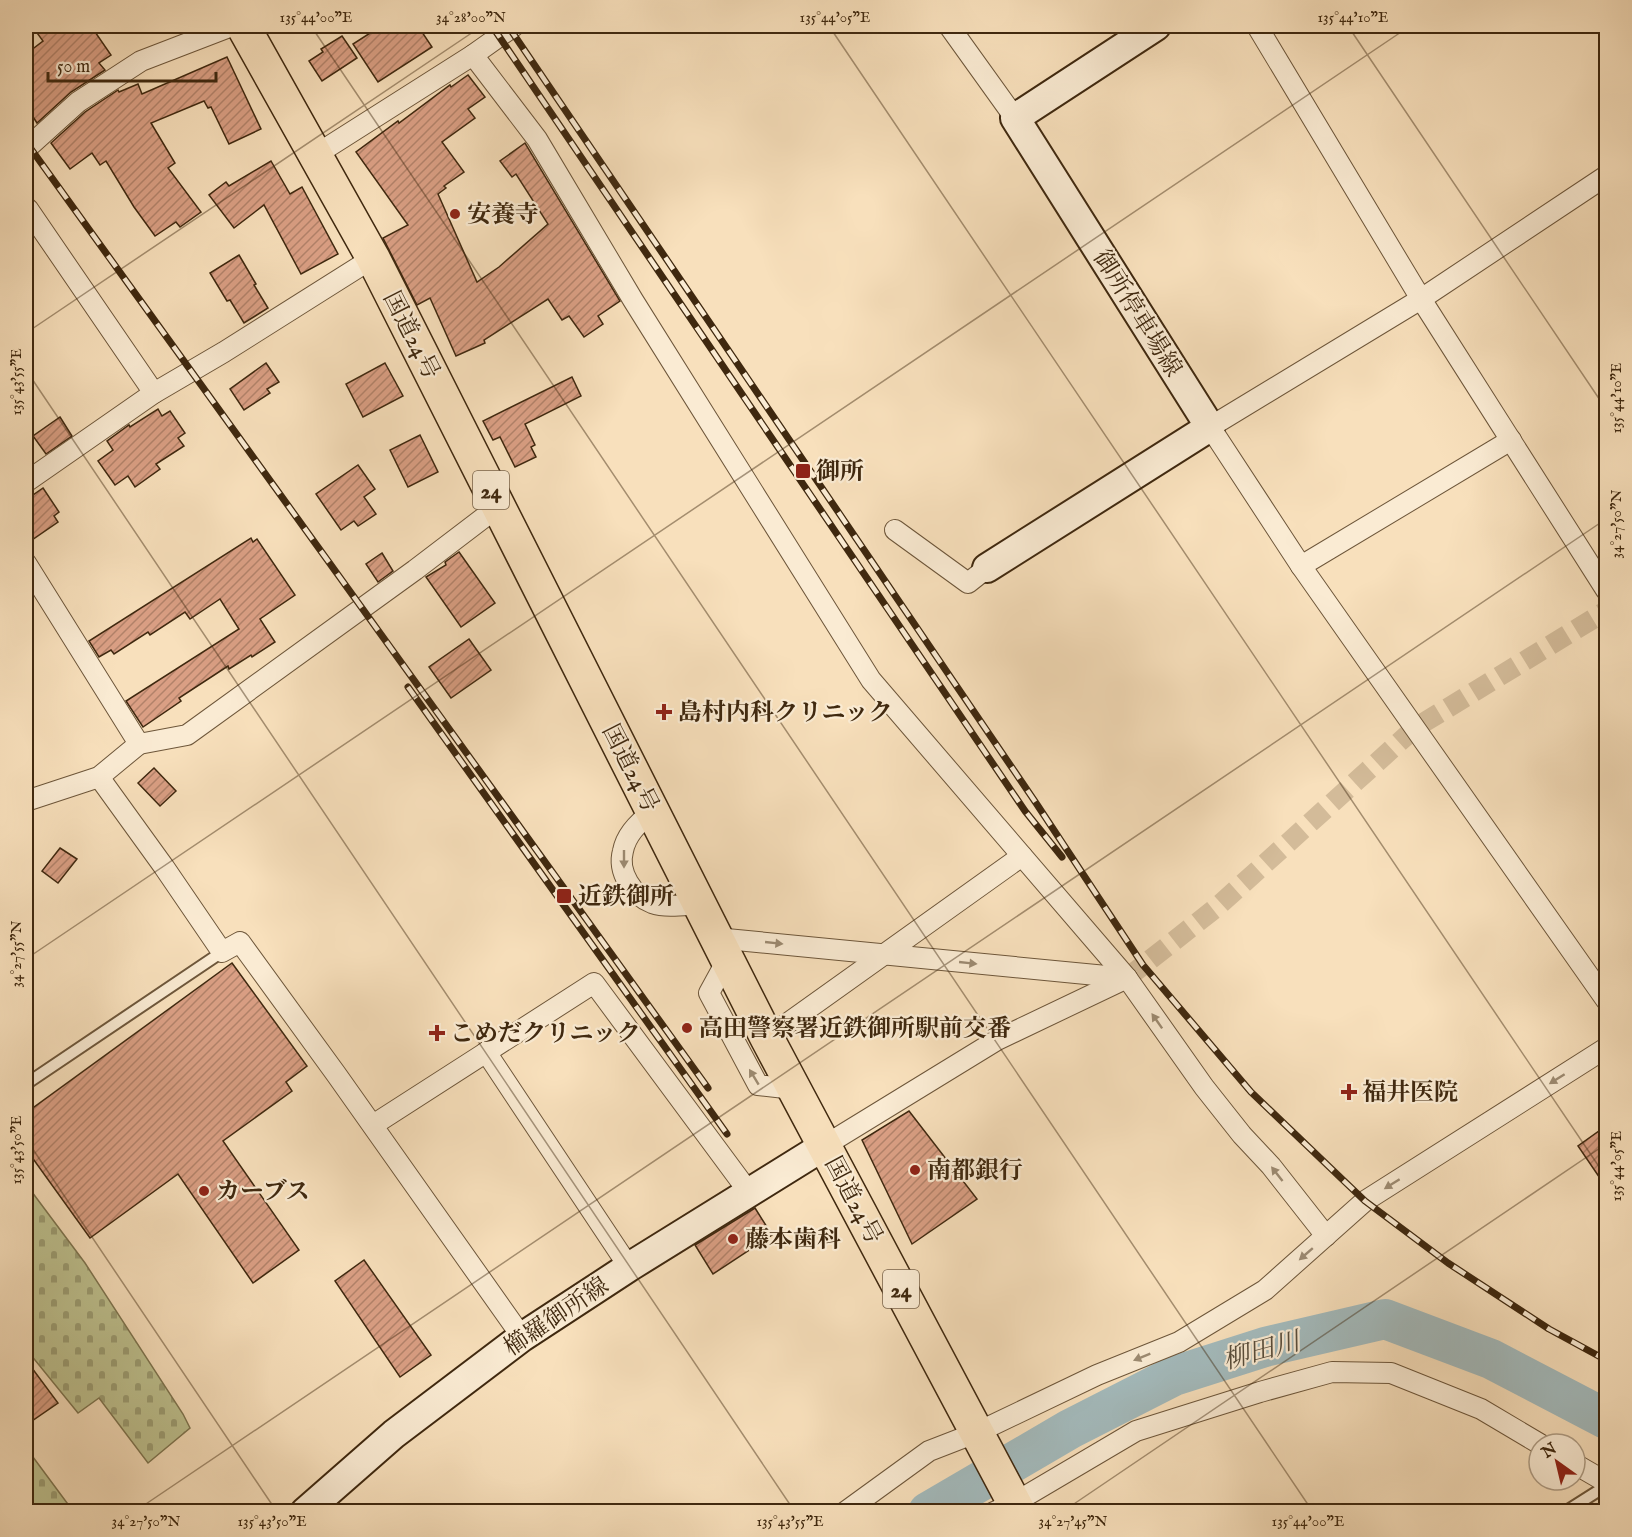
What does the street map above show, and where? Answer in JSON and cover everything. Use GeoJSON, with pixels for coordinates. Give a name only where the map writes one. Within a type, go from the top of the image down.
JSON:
{"type":"FeatureCollection","features":[{"type":"Feature","properties":{"kind":"highway","name":"国道24号"},"geometry":{"type":"LineString","coordinates":[[243,26],[317,154],[373,258],[721,949],[982,1440],[1009,1504]]}},
{"type":"Feature","properties":{"kind":"main road"},"geometry":{"type":"LineString","coordinates":[[1014,118],[1156,26]]}},
{"type":"Feature","properties":{"kind":"main road","name":"御所停車場線"},"geometry":{"type":"LineString","coordinates":[[1014,118],[1210,427]]}},
{"type":"Feature","properties":{"kind":"main road"},"geometry":{"type":"LineString","coordinates":[[987,568],[1210,427]]}},
{"type":"Feature","properties":{"kind":"main road","name":"櫛羅御所線"},"geometry":{"type":"LineString","coordinates":[[305,1512],[394,1434],[522,1337],[748,1191],[824,1146]]}},
{"type":"Feature","properties":{"kind":"street"},"geometry":{"type":"LineString","coordinates":[[26,149],[78,102],[141,61],[232,26]]}},
{"type":"Feature","properties":{"kind":"street"},"geometry":{"type":"LineString","coordinates":[[317,154],[473,55],[514,26]]}},
{"type":"Feature","properties":{"kind":"street"},"geometry":{"type":"LineString","coordinates":[[949,26],[1014,118]]}},
{"type":"Feature","properties":{"kind":"street"},"geometry":{"type":"LineString","coordinates":[[1257,26],[1421,299],[1606,590]]}},
{"type":"Feature","properties":{"kind":"street"},"geometry":{"type":"LineString","coordinates":[[473,55],[537,139],[633,300],[871,680],[1127,978],[1204,1088],[1271,1166],[1326,1236]]}},
{"type":"Feature","properties":{"kind":"street"},"geometry":{"type":"LineString","coordinates":[[1606,176],[1421,299],[1210,427],[1301,566],[1606,1000]]}},
{"type":"Feature","properties":{"kind":"street"},"geometry":{"type":"LineString","coordinates":[[26,211],[28,209],[154,393]]}},
{"type":"Feature","properties":{"kind":"street"},"geometry":{"type":"LineString","coordinates":[[26,482],[154,393],[224,352],[373,258]]}},
{"type":"Feature","properties":{"kind":"street"},"geometry":{"type":"LineString","coordinates":[[1301,566],[1511,440]]}},
{"type":"Feature","properties":{"kind":"street"},"geometry":{"type":"LineString","coordinates":[[26,801],[99,777],[139,744],[187,735],[415,570],[499,506]]}},
{"type":"Feature","properties":{"kind":"street"},"geometry":{"type":"LineString","coordinates":[[895,530],[968,583],[987,568]]}},
{"type":"Feature","properties":{"kind":"street"},"geometry":{"type":"LineString","coordinates":[[26,563],[139,744]]}},
{"type":"Feature","properties":{"kind":"street"},"geometry":{"type":"LineString","coordinates":[[99,777],[222,952],[240,942],[373,1125],[522,1337]]}},
{"type":"Feature","properties":{"kind":"street"},"geometry":{"type":"LineString","coordinates":[[653,812],[642,819],[622,852],[625,880],[651,903],[672,906],[698,904]]}},
{"type":"Feature","properties":{"kind":"street"},"geometry":{"type":"LineString","coordinates":[[767,1038],[1022,856]]}},
{"type":"Feature","properties":{"kind":"street"},"geometry":{"type":"LineString","coordinates":[[794,1089],[758,1085],[709,993],[721,949],[885,954],[1127,978]]}},
{"type":"Feature","properties":{"kind":"street"},"geometry":{"type":"LineString","coordinates":[[824,1146],[997,1040],[1127,978]]}},
{"type":"Feature","properties":{"kind":"street"},"geometry":{"type":"LineString","coordinates":[[373,1125],[594,983],[748,1191]]}},
{"type":"Feature","properties":{"kind":"street"},"geometry":{"type":"LineString","coordinates":[[845,1512],[929,1451],[982,1440],[1097,1375],[1179,1342],[1265,1290],[1365,1201],[1606,1048]]}},
{"type":"Feature","properties":{"kind":"street"},"geometry":{"type":"LineString","coordinates":[[486,1052],[629,1267]]}},
{"type":"Feature","properties":{"kind":"street"},"geometry":{"type":"LineString","coordinates":[[1009,1504],[1136,1431],[1332,1372],[1391,1373],[1481,1409],[1527,1436]]}},
{"type":"Feature","properties":{"kind":"street"},"geometry":{"type":"LineString","coordinates":[[1587,1472],[1606,1484]]}},
{"type":"Feature","properties":{"kind":"lane"},"geometry":{"type":"LineString","coordinates":[[26,1083],[222,952]]}},
{"type":"Feature","properties":{"kind":"lane"},"geometry":{"type":"LineString","coordinates":[[1565,1512],[1606,1484]]}},
{"type":"Feature","properties":{"kind":"green space"},"geometry":{"type":"Polygon","coordinates":[[[26,1184],[85,1263],[190,1428],[148,1463],[99,1398],[78,1413],[26,1349],[26,1184]]]}},
{"type":"Feature","properties":{"kind":"green space"},"geometry":{"type":"Polygon","coordinates":[[[26,1448],[30,1453],[73,1511],[26,1511],[26,1448]]]}},
{"type":"Feature","properties":{"kind":"building"},"geometry":{"type":"Polygon","coordinates":[[[32,26],[91,26],[111,55],[99,63],[105,70],[71,92],[37,123],[26,106],[26,54],[43,41],[32,26]]]}},
{"type":"Feature","properties":{"kind":"building"},"geometry":{"type":"Polygon","coordinates":[[[381,26],[418,26],[432,47],[378,82],[353,44],[381,26]]]}},
{"type":"Feature","properties":{"kind":"building"},"geometry":{"type":"Polygon","coordinates":[[[342,36],[357,58],[322,81],[309,61],[323,52],[321,49],[342,36]]]}},
{"type":"Feature","properties":{"kind":"building"},"geometry":{"type":"Polygon","coordinates":[[[227,57],[261,129],[229,144],[211,107],[208,108],[204,101],[151,123],[175,163],[168,168],[201,212],[180,227],[176,222],[155,236],[106,161],[100,165],[92,153],[70,169],[51,143],[85,112],[118,90],[119,92],[138,84],[142,94],[227,57]]]}},
{"type":"Feature","properties":{"kind":"building"},"geometry":{"type":"Polygon","coordinates":[[[468,75],[485,97],[468,109],[475,118],[442,142],[464,172],[444,186],[446,188],[438,194],[477,282],[499,267],[548,224],[516,174],[512,177],[500,161],[525,143],[620,301],[598,316],[603,324],[584,337],[569,316],[562,320],[548,299],[484,340],[485,343],[456,356],[430,298],[417,305],[383,238],[408,225],[356,152],[450,85],[451,87],[468,75]]]}},
{"type":"Feature","properties":{"kind":"building"},"geometry":{"type":"Polygon","coordinates":[[[271,161],[290,194],[302,187],[338,254],[301,274],[264,205],[234,228],[209,195],[226,182],[229,186],[271,161]]]}},
{"type":"Feature","properties":{"kind":"building"},"geometry":{"type":"Polygon","coordinates":[[[239,255],[268,308],[244,323],[210,273],[239,255]]]}},
{"type":"Feature","properties":{"kind":"building"},"geometry":{"type":"Polygon","coordinates":[[[266,363],[279,382],[267,389],[270,393],[244,410],[230,389],[266,363]]]}},
{"type":"Feature","properties":{"kind":"building"},"geometry":{"type":"Polygon","coordinates":[[[385,363],[403,396],[363,417],[346,384],[385,363]]]}},
{"type":"Feature","properties":{"kind":"building"},"geometry":{"type":"Polygon","coordinates":[[[572,377],[581,396],[525,424],[535,445],[531,447],[536,457],[515,467],[500,437],[493,440],[483,421],[572,377]]]}},
{"type":"Feature","properties":{"kind":"building"},"geometry":{"type":"Polygon","coordinates":[[[158,409],[162,416],[170,411],[185,433],[178,438],[184,446],[156,464],[160,469],[135,487],[128,476],[115,485],[98,461],[113,450],[107,441],[129,425],[130,427],[158,409]]]}},
{"type":"Feature","properties":{"kind":"building"},"geometry":{"type":"Polygon","coordinates":[[[60,417],[72,436],[46,454],[33,436],[60,417]]]}},
{"type":"Feature","properties":{"kind":"building"},"geometry":{"type":"Polygon","coordinates":[[[420,435],[438,472],[408,487],[390,450],[420,435]]]}},
{"type":"Feature","properties":{"kind":"building"},"geometry":{"type":"Polygon","coordinates":[[[358,465],[375,489],[364,497],[376,514],[358,526],[354,521],[341,530],[316,494],[358,465]]]}},
{"type":"Feature","properties":{"kind":"building"},"geometry":{"type":"Polygon","coordinates":[[[43,488],[59,512],[54,516],[58,522],[26,544],[26,500],[43,488]]]}},
{"type":"Feature","properties":{"kind":"building"},"geometry":{"type":"Polygon","coordinates":[[[251,538],[253,542],[257,539],[295,595],[260,619],[275,642],[229,669],[228,666],[179,698],[181,701],[143,727],[126,701],[239,629],[220,599],[190,619],[185,612],[150,635],[148,632],[114,654],[111,650],[99,657],[89,641],[251,538]]]}},
{"type":"Feature","properties":{"kind":"building"},"geometry":{"type":"Polygon","coordinates":[[[459,552],[495,603],[461,627],[426,577],[446,565],[445,562],[459,552]]]}},
{"type":"Feature","properties":{"kind":"building"},"geometry":{"type":"Polygon","coordinates":[[[382,553],[393,571],[378,582],[366,564],[382,553]]]}},
{"type":"Feature","properties":{"kind":"building"},"geometry":{"type":"Polygon","coordinates":[[[469,639],[491,670],[451,698],[429,667],[469,639]]]}},
{"type":"Feature","properties":{"kind":"building"},"geometry":{"type":"Polygon","coordinates":[[[154,768],[176,791],[160,806],[138,783],[154,768]]]}},
{"type":"Feature","properties":{"kind":"building"},"geometry":{"type":"Polygon","coordinates":[[[60,848],[77,859],[58,883],[42,871],[60,848]]]}},
{"type":"Feature","properties":{"kind":"building"},"geometry":{"type":"Polygon","coordinates":[[[232,963],[307,1066],[286,1082],[292,1091],[223,1141],[299,1250],[253,1283],[178,1174],[90,1238],[26,1149],[26,1113],[232,963]]]}},
{"type":"Feature","properties":{"kind":"building","name":"南都銀行"},"geometry":{"type":"Polygon","coordinates":[[[909,1111],[977,1199],[912,1244],[862,1140],[909,1111]]]}},
{"type":"Feature","properties":{"kind":"building"},"geometry":{"type":"Polygon","coordinates":[[[1606,1126],[1606,1187],[1578,1146],[1606,1126]]]}},
{"type":"Feature","properties":{"kind":"building","name":"藤本歯科"},"geometry":{"type":"Polygon","coordinates":[[[755,1208],[772,1235],[713,1274],[695,1245],[755,1208]]]}},
{"type":"Feature","properties":{"kind":"building"},"geometry":{"type":"Polygon","coordinates":[[[364,1260],[431,1355],[400,1377],[335,1281],[364,1260]]]}},
{"type":"Feature","properties":{"kind":"building"},"geometry":{"type":"Polygon","coordinates":[[[26,1360],[58,1403],[26,1425],[26,1360]]]}},
{"type":"Feature","properties":{"kind":"waterway","name":"柳田川"},"geometry":{"type":"LineString","coordinates":[[928,1512],[1070,1429],[1174,1376],[1265,1347],[1385,1319],[1491,1359],[1606,1419]]}},
{"type":"Feature","properties":{"kind":"tunnel"},"geometry":{"type":"LineString","coordinates":[[1127,978],[1217,907],[1415,728],[1606,611]]}},
{"type":"Feature","properties":{"kind":"railway"},"geometry":{"type":"LineString","coordinates":[[492,26],[1025,811],[1062,857]]}},
{"type":"Feature","properties":{"kind":"railway"},"geometry":{"type":"LineString","coordinates":[[508,26],[1036,803],[1143,965],[1251,1092],[1365,1201],[1448,1263],[1549,1329],[1606,1360]]}},
{"type":"Feature","properties":{"kind":"railway"},"geometry":{"type":"LineString","coordinates":[[26,142],[708,1088]]}},
{"type":"Feature","properties":{"kind":"railway"},"geometry":{"type":"LineString","coordinates":[[408,687],[727,1134]]}},
{"type":"Feature","properties":{"kind":"place","name":"安養寺"},"geometry":{"type":"Point","coordinates":[455,214]}},
{"type":"Feature","properties":{"kind":"place","name":"御所"},"geometry":{"type":"Point","coordinates":[803,471]}},
{"type":"Feature","properties":{"kind":"place","name":"島村内科クリニック"},"geometry":{"type":"Point","coordinates":[664,712]}},
{"type":"Feature","properties":{"kind":"place","name":"近鉄御所"},"geometry":{"type":"Point","coordinates":[564,896]}},
{"type":"Feature","properties":{"kind":"place","name":"高田警察署近鉄御所駅前交番"},"geometry":{"type":"Point","coordinates":[687,1028]}},
{"type":"Feature","properties":{"kind":"place","name":"こめだクリニック"},"geometry":{"type":"Point","coordinates":[437,1033]}},
{"type":"Feature","properties":{"kind":"place","name":"福井医院"},"geometry":{"type":"Point","coordinates":[1349,1092]}},
{"type":"Feature","properties":{"kind":"place","name":"南都銀行"},"geometry":{"type":"Point","coordinates":[915,1170]}},
{"type":"Feature","properties":{"kind":"place","name":"カーブス"},"geometry":{"type":"Point","coordinates":[204,1191]}},
{"type":"Feature","properties":{"kind":"place","name":"藤本歯科"},"geometry":{"type":"Point","coordinates":[733,1239]}}]}
